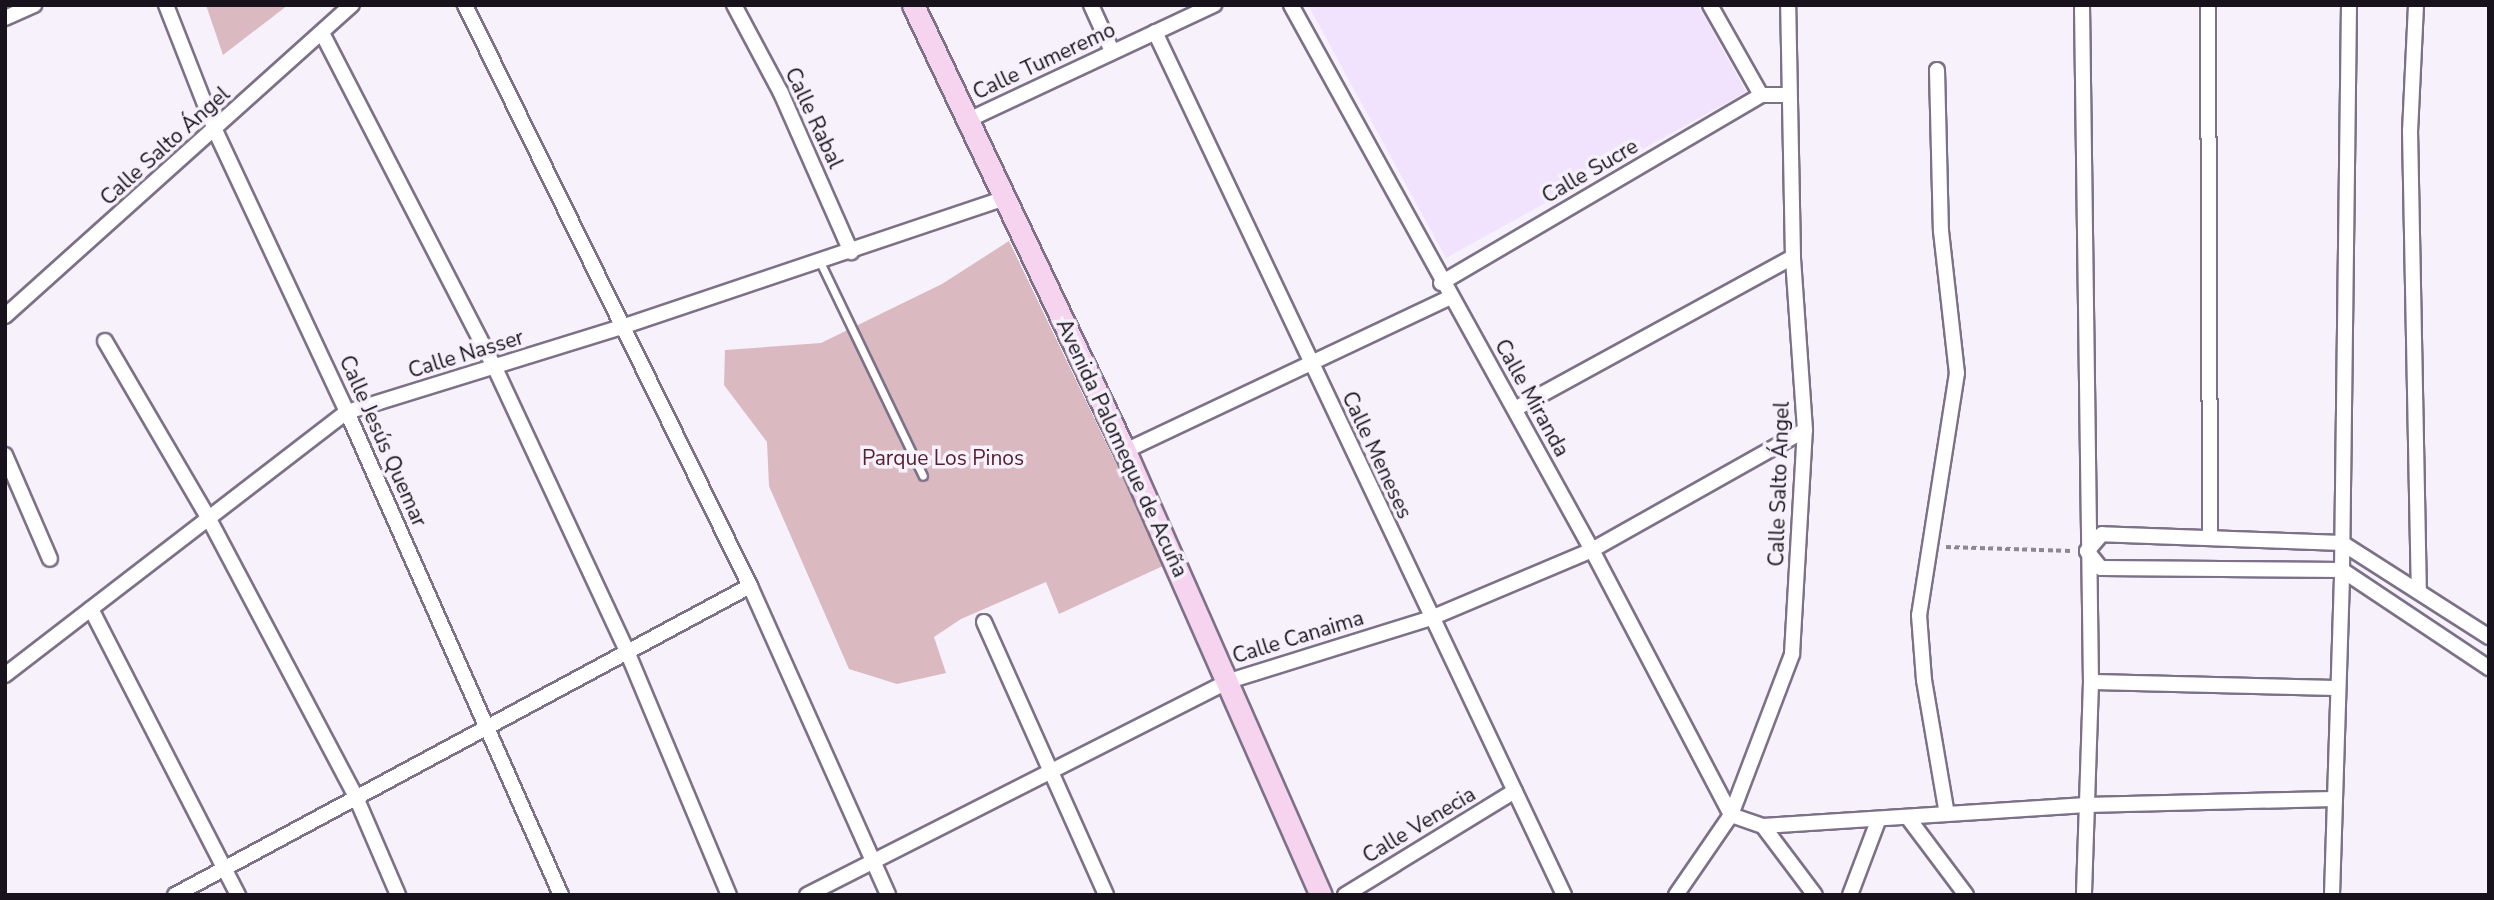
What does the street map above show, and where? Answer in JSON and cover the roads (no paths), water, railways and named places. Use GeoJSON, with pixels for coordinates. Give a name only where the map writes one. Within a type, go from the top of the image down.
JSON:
{"type":"FeatureCollection","features":[{"type":"Feature","properties":{"kind":"street"},"geometry":{"type":"LineString","coordinates":[[5,18],[34,5]]}},
{"type":"Feature","properties":{"kind":"street","name":"Calle Jesús Quemar"},"geometry":{"type":"LineString","coordinates":[[166,5],[215,130],[347,412],[561,895]]}},
{"type":"Feature","properties":{"kind":"street","name":"Calle Salto Ángel"},"geometry":{"type":"LineString","coordinates":[[5,316],[352,5]]}},
{"type":"Feature","properties":{"kind":"street"},"geometry":{"type":"LineString","coordinates":[[465,5],[750,586],[888,895]]}},
{"type":"Feature","properties":{"kind":"street","name":"Calle Rabal"},"geometry":{"type":"LineString","coordinates":[[734,5],[781,93],[851,252]]}},
{"type":"Feature","properties":{"kind":"street","name":"Avenida Palomeque de Acuña"},"geometry":{"type":"LineString","coordinates":[[913,5],[1125,451],[1229,681],[1321,895]]}},
{"type":"Feature","properties":{"kind":"street"},"geometry":{"type":"LineString","coordinates":[[1091,5],[1112,51]]}},
{"type":"Feature","properties":{"kind":"street","name":"Calle Tumeremo"},"geometry":{"type":"LineString","coordinates":[[968,120],[1214,5]]}},
{"type":"Feature","properties":{"kind":"street","name":"Calle Miranda"},"geometry":{"type":"LineString","coordinates":[[1291,5],[1441,283],[1515,409],[1592,550],[1731,814]]}},
{"type":"Feature","properties":{"kind":"street"},"geometry":{"type":"LineString","coordinates":[[1710,5],[1761,95],[1789,95]]}},
{"type":"Feature","properties":{"kind":"street","name":"Calle Salto Ángel"},"geometry":{"type":"LineString","coordinates":[[1676,895],[1731,814],[1792,653],[1805,430],[1793,257],[1788,5]]}},
{"type":"Feature","properties":{"kind":"street"},"geometry":{"type":"LineString","coordinates":[[2082,5],[2087,551],[2091,682],[2084,895]]}},
{"type":"Feature","properties":{"kind":"street"},"geometry":{"type":"LineString","coordinates":[[2208,5],[2210,534]]}},
{"type":"Feature","properties":{"kind":"street"},"geometry":{"type":"LineString","coordinates":[[2332,895],[2342,570],[2349,5]]}},
{"type":"Feature","properties":{"kind":"street"},"geometry":{"type":"LineString","coordinates":[[2416,5],[2410,130],[2419,590]]}},
{"type":"Feature","properties":{"kind":"street","name":"Calle Meneses"},"geometry":{"type":"LineString","coordinates":[[1155,32],[1564,895]]}},
{"type":"Feature","properties":{"kind":"street"},"geometry":{"type":"LineString","coordinates":[[322,33],[495,368],[626,649],[729,895]]}},
{"type":"Feature","properties":{"kind":"street"},"geometry":{"type":"LineString","coordinates":[[1937,70],[1941,231],[1957,373],[1919,615],[1924,680],[1947,814]]}},
{"type":"Feature","properties":{"kind":"street","name":"Calle Sucre"},"geometry":{"type":"LineString","coordinates":[[1441,283],[1761,95]]}},
{"type":"Feature","properties":{"kind":"street","name":"Calle Nasser"},"geometry":{"type":"LineString","coordinates":[[5,675],[210,521],[347,412],[622,327],[1005,198]]}},
{"type":"Feature","properties":{"kind":"street"},"geometry":{"type":"LineString","coordinates":[[1515,409],[1793,257]]}},
{"type":"Feature","properties":{"kind":"street"},"geometry":{"type":"LineString","coordinates":[[1125,451],[1312,365],[1451,297]]}},
{"type":"Feature","properties":{"kind":"street"},"geometry":{"type":"LineString","coordinates":[[106,341],[210,521],[355,795],[398,895]]}},
{"type":"Feature","properties":{"kind":"street","name":"Calle Canaima"},"geometry":{"type":"LineString","coordinates":[[807,895],[871,861],[1052,774],[1229,681],[1431,618],[1592,550],[1805,430]]}},
{"type":"Feature","properties":{"kind":"street"},"geometry":{"type":"LineString","coordinates":[[5,455],[50,559]]}},
{"type":"Feature","properties":{"kind":"street"},"geometry":{"type":"LineString","coordinates":[[2087,551],[2102,534],[2210,534],[2342,543],[2489,637]]}},
{"type":"Feature","properties":{"kind":"street"},"geometry":{"type":"LineString","coordinates":[[2087,551],[2101,568],[2342,570],[2489,668]]}},
{"type":"Feature","properties":{"kind":"street"},"geometry":{"type":"LineString","coordinates":[[175,895],[355,795],[487,729],[626,649],[750,586]]}},
{"type":"Feature","properties":{"kind":"street"},"geometry":{"type":"LineString","coordinates":[[91,609],[238,895]]}},
{"type":"Feature","properties":{"kind":"street"},"geometry":{"type":"LineString","coordinates":[[984,622],[1105,895]]}},
{"type":"Feature","properties":{"kind":"street"},"geometry":{"type":"LineString","coordinates":[[2091,682],[2338,688]]}},
{"type":"Feature","properties":{"kind":"street","name":"Calle Venecia"},"geometry":{"type":"LineString","coordinates":[[1345,895],[1515,791]]}},
{"type":"Feature","properties":{"kind":"street"},"geometry":{"type":"LineString","coordinates":[[1731,814],[1763,826],[1878,821],[2086,806],[2334,800]]}},
{"type":"Feature","properties":{"kind":"street"},"geometry":{"type":"LineString","coordinates":[[1909,819],[1966,895]]}},
{"type":"Feature","properties":{"kind":"street"},"geometry":{"type":"LineString","coordinates":[[1850,895],[1878,821]]}},
{"type":"Feature","properties":{"kind":"street"},"geometry":{"type":"LineString","coordinates":[[1763,826],[1815,895]]}},
{"type":"Feature","properties":{"kind":"lane"},"geometry":{"type":"LineString","coordinates":[[820,262],[923,476]]}},
{"type":"Feature","properties":{"kind":"park label","name":"Parque Los Pinos"},"geometry":{"type":"Point","coordinates":[943,458]}}]}
